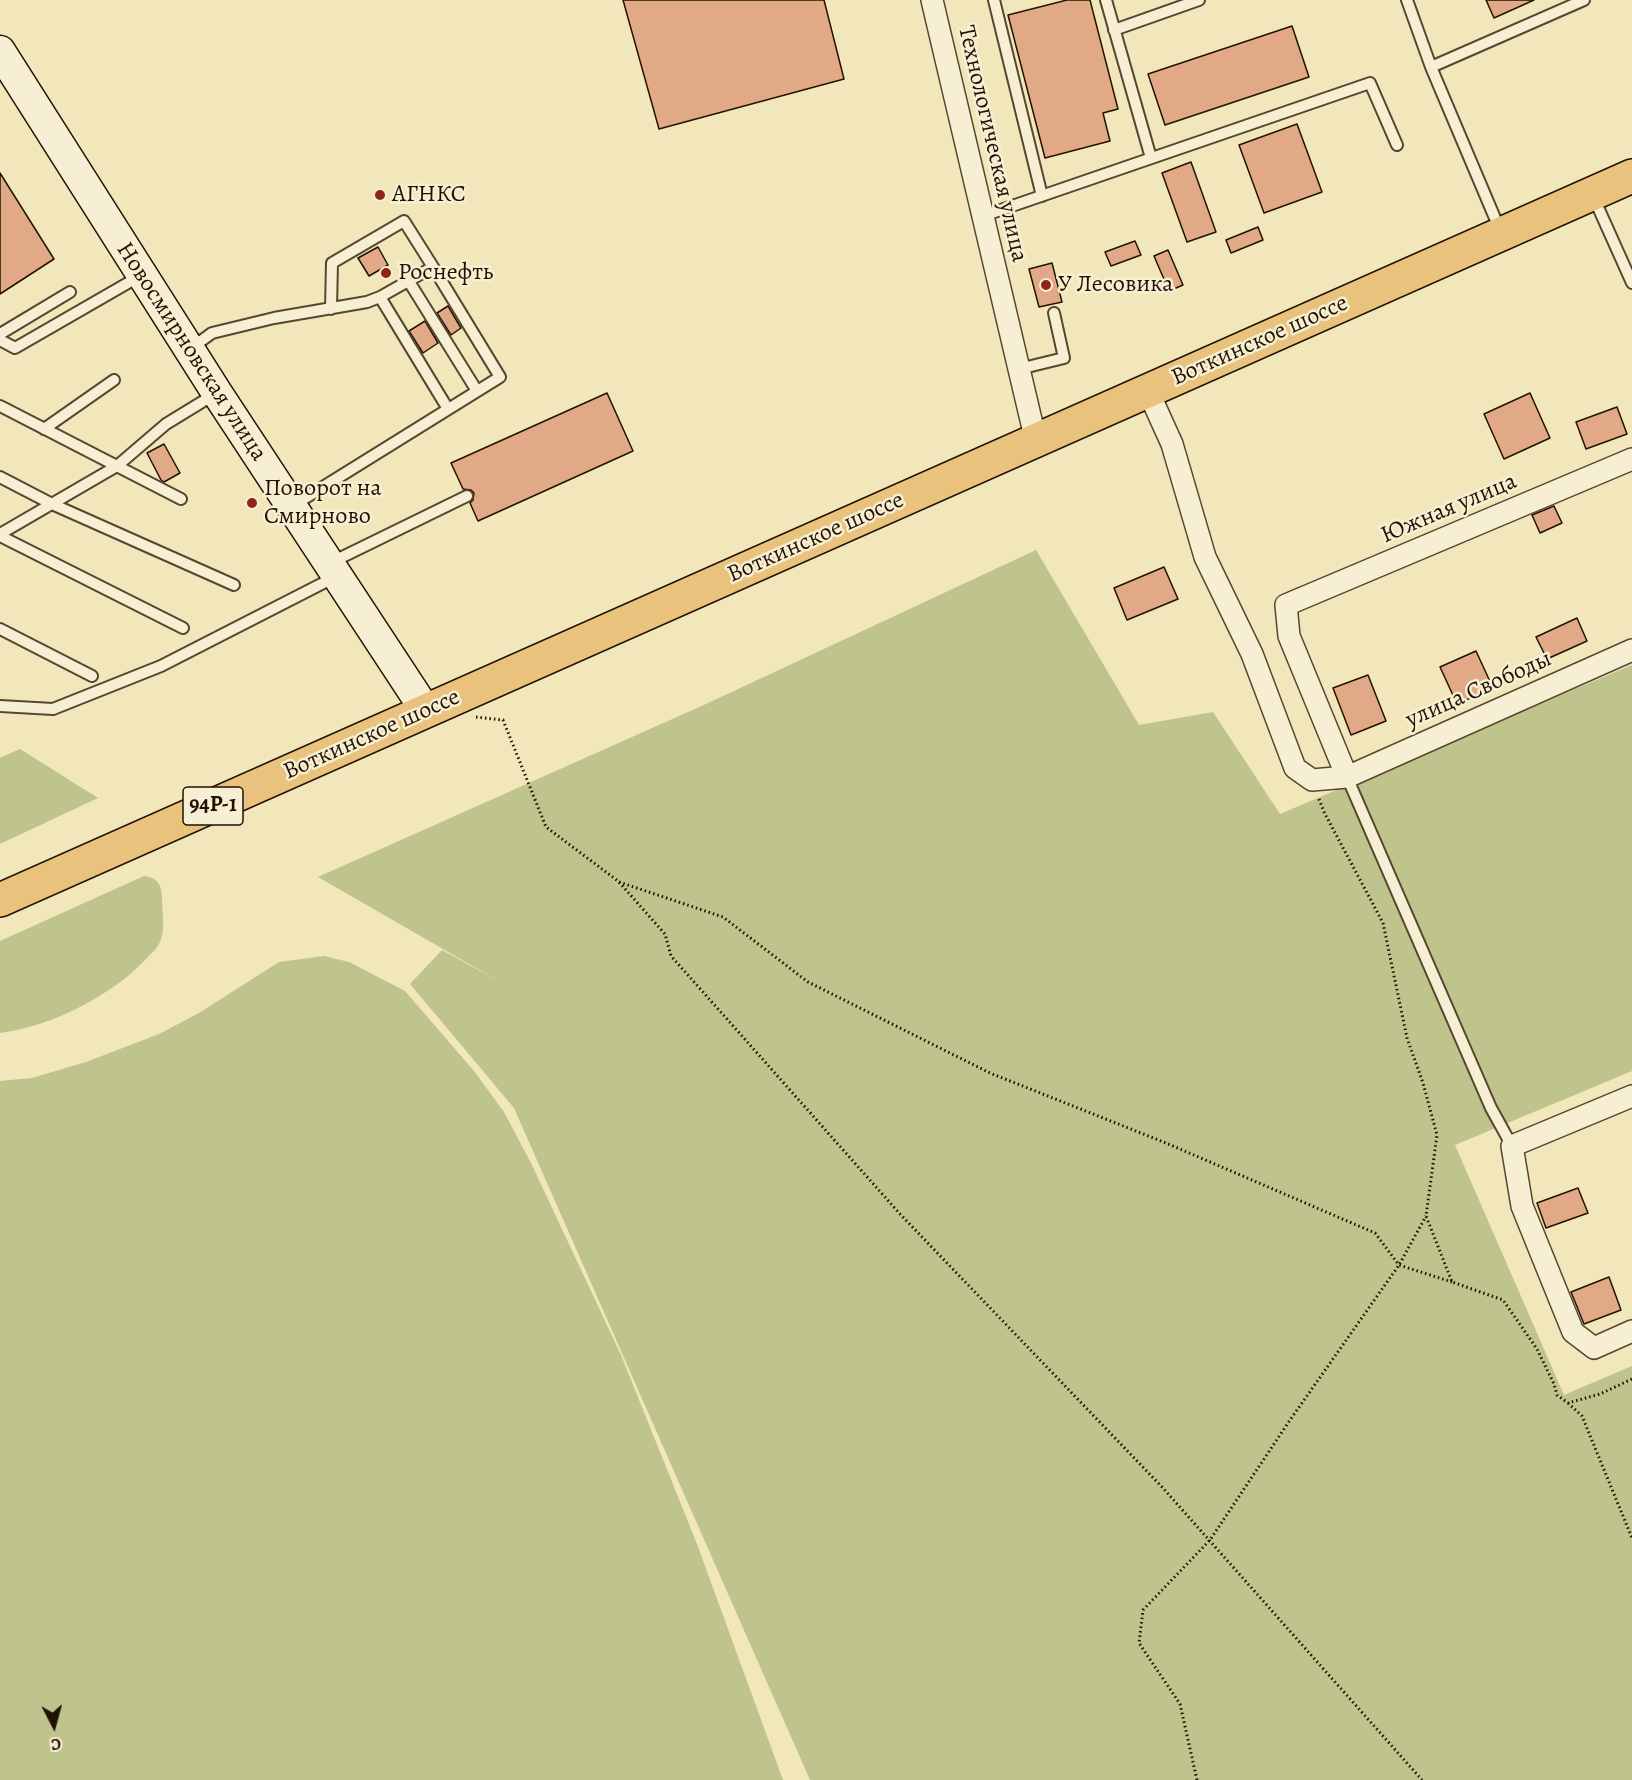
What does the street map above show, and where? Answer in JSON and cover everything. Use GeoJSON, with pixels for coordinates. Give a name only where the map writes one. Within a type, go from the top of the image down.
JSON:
{"type":"FeatureCollection","features":[{"type":"Feature","properties":{"kind":"main road","name":"Воткинское шоссе"},"geometry":{"type":"LineString","coordinates":[[0,900],[1632,176]]}},
{"type":"Feature","properties":{"kind":"street","name":"Технологическая улица"},"geometry":{"type":"LineString","coordinates":[[932,0],[1036,441]]}},
{"type":"Feature","properties":{"kind":"street","name":"Новосмирновская улица"},"geometry":{"type":"LineString","coordinates":[[0,51],[189,350],[426,711]]}},
{"type":"Feature","properties":{"kind":"street"},"geometry":{"type":"LineString","coordinates":[[1148,391],[1172,444],[1205,557],[1252,654],[1295,768],[1312,780]]}},
{"type":"Feature","properties":{"kind":"street","name":"Южная улица"},"geometry":{"type":"LineString","coordinates":[[1347,777],[1290,636],[1286,605],[1632,459]]}},
{"type":"Feature","properties":{"kind":"street","name":"улица Свободы"},"geometry":{"type":"LineString","coordinates":[[1312,780],[1347,777],[1632,650]]}},
{"type":"Feature","properties":{"kind":"street"},"geometry":{"type":"LineString","coordinates":[[1632,1096],[1512,1146],[1522,1206],[1574,1332],[1594,1348],[1632,1332]]}},
{"type":"Feature","properties":{"kind":"lane"},"geometry":{"type":"LineString","coordinates":[[994,0],[1042,196]]}},
{"type":"Feature","properties":{"kind":"lane"},"geometry":{"type":"LineString","coordinates":[[1106,0],[1150,158]]}},
{"type":"Feature","properties":{"kind":"lane"},"geometry":{"type":"LineString","coordinates":[[1114,30],[1199,0]]}},
{"type":"Feature","properties":{"kind":"lane"},"geometry":{"type":"LineString","coordinates":[[1407,0],[1431,67],[1502,234]]}},
{"type":"Feature","properties":{"kind":"lane"},"geometry":{"type":"LineString","coordinates":[[1431,67],[1584,0]]}},
{"type":"Feature","properties":{"kind":"lane"},"geometry":{"type":"LineString","coordinates":[[983,216],[1370,83],[1397,145]]}},
{"type":"Feature","properties":{"kind":"lane"},"geometry":{"type":"LineString","coordinates":[[1592,194],[1632,283]]}},
{"type":"Feature","properties":{"kind":"lane"},"geometry":{"type":"LineString","coordinates":[[291,506],[500,377],[404,221],[332,263],[331,309]]}},
{"type":"Feature","properties":{"kind":"lane"},"geometry":{"type":"LineString","coordinates":[[189,350],[212,333],[274,318],[367,302],[433,267]]}},
{"type":"Feature","properties":{"kind":"lane"},"geometry":{"type":"LineString","coordinates":[[0,340],[15,348],[142,276]]}},
{"type":"Feature","properties":{"kind":"lane"},"geometry":{"type":"LineString","coordinates":[[408,280],[477,391]]}},
{"type":"Feature","properties":{"kind":"lane"},"geometry":{"type":"LineString","coordinates":[[0,334],[70,292]]}},
{"type":"Feature","properties":{"kind":"lane"},"geometry":{"type":"LineString","coordinates":[[380,297],[448,410]]}},
{"type":"Feature","properties":{"kind":"lane"},"geometry":{"type":"LineString","coordinates":[[1019,369],[1064,358],[1054,313]]}},
{"type":"Feature","properties":{"kind":"lane"},"geometry":{"type":"LineString","coordinates":[[45,429],[114,380]]}},
{"type":"Feature","properties":{"kind":"lane"},"geometry":{"type":"LineString","coordinates":[[0,535],[117,466],[166,424],[217,393]]}},
{"type":"Feature","properties":{"kind":"lane"},"geometry":{"type":"LineString","coordinates":[[0,406],[182,499]]}},
{"type":"Feature","properties":{"kind":"lane"},"geometry":{"type":"LineString","coordinates":[[0,477],[52,504],[234,585]]}},
{"type":"Feature","properties":{"kind":"lane"},"geometry":{"type":"LineString","coordinates":[[1,707],[53,709],[161,666],[467,496]]}},
{"type":"Feature","properties":{"kind":"lane"},"geometry":{"type":"LineString","coordinates":[[0,535],[183,628]]}},
{"type":"Feature","properties":{"kind":"lane"},"geometry":{"type":"LineString","coordinates":[[0,629],[92,676]]}},
{"type":"Feature","properties":{"kind":"lane"},"geometry":{"type":"LineString","coordinates":[[1347,777],[1491,1108],[1512,1146]]}},
{"type":"Feature","properties":{"kind":"path"},"geometry":{"type":"LineString","coordinates":[[470,716],[502,720],[546,827],[618,881],[666,934],[670,956],[892,1205],[1162,1487],[1422,1780]]}},
{"type":"Feature","properties":{"kind":"path"},"geometry":{"type":"LineString","coordinates":[[1197,1780],[1180,1704],[1139,1643],[1143,1610],[1210,1540],[1399,1264],[1426,1216],[1437,1135],[1423,1083],[1407,1038],[1383,923],[1324,812],[1312,780]]}},
{"type":"Feature","properties":{"kind":"path"},"geometry":{"type":"LineString","coordinates":[[618,881],[723,917],[808,982],[990,1073],[1166,1143],[1375,1233],[1399,1264],[1503,1300],[1537,1349],[1557,1395],[1582,1416],[1632,1538]]}},
{"type":"Feature","properties":{"kind":"path"},"geometry":{"type":"LineString","coordinates":[[1426,1216],[1452,1282]]}},
{"type":"Feature","properties":{"kind":"path"},"geometry":{"type":"LineString","coordinates":[[1568,1403],[1600,1394],[1632,1379]]}},
{"type":"Feature","properties":{"kind":"green space"},"geometry":{"type":"Polygon","coordinates":[[[1036,550],[1139,725],[1213,712],[1280,814],[1632,665],[1632,1071],[1455,1145],[1564,1395],[1632,1366],[1632,1780],[810,1780],[514,1108],[410,984],[442,950],[502,983],[318,877],[706,704],[1036,550]]]}},
{"type":"Feature","properties":{"kind":"green space"},"geometry":{"type":"Polygon","coordinates":[[[20,749],[98,798],[0,844],[0,758],[20,749]]]}},
{"type":"Feature","properties":{"kind":"green space"},"geometry":{"type":"Polygon","coordinates":[[[144,876],[155,880],[162,893],[162,934],[155,950],[133,972],[80,1007],[39,1024],[0,1033],[0,941],[144,876]]]}},
{"type":"Feature","properties":{"kind":"green space"},"geometry":{"type":"Polygon","coordinates":[[[324,956],[349,962],[405,991],[474,1071],[504,1112],[531,1163],[621,1355],[697,1544],[783,1780],[0,1780],[0,1081],[32,1078],[86,1062],[159,1034],[199,1013],[279,962],[324,956]]]}},
{"type":"Feature","properties":{"kind":"building"},"geometry":{"type":"Polygon","coordinates":[[[623,0],[824,0],[844,79],[659,129],[623,0]]]}},
{"type":"Feature","properties":{"kind":"building"},"geometry":{"type":"Polygon","coordinates":[[[1067,0],[1090,0],[1118,109],[1103,113],[1110,141],[1045,158],[1008,15],[1067,0]]]}},
{"type":"Feature","properties":{"kind":"building"},"geometry":{"type":"Polygon","coordinates":[[[1486,0],[1534,0],[1494,18],[1486,0]]]}},
{"type":"Feature","properties":{"kind":"building"},"geometry":{"type":"Polygon","coordinates":[[[1292,26],[1309,77],[1165,125],[1148,74],[1292,26]]]}},
{"type":"Feature","properties":{"kind":"building"},"geometry":{"type":"Polygon","coordinates":[[[1297,124],[1322,192],[1264,213],[1239,145],[1297,124]]]}},
{"type":"Feature","properties":{"kind":"building"},"geometry":{"type":"Polygon","coordinates":[[[1191,162],[1216,232],[1187,242],[1162,173],[1191,162]]]}},
{"type":"Feature","properties":{"kind":"building"},"geometry":{"type":"Polygon","coordinates":[[[0,173],[54,259],[0,294],[0,173]]]}},
{"type":"Feature","properties":{"kind":"building"},"geometry":{"type":"Polygon","coordinates":[[[1258,227],[1263,240],[1231,253],[1226,240],[1258,227]]]}},
{"type":"Feature","properties":{"kind":"building"},"geometry":{"type":"Polygon","coordinates":[[[1135,241],[1141,255],[1111,266],[1105,252],[1135,241]]]}},
{"type":"Feature","properties":{"kind":"building"},"geometry":{"type":"Polygon","coordinates":[[[378,247],[388,265],[369,276],[358,258],[378,247]]]}},
{"type":"Feature","properties":{"kind":"building"},"geometry":{"type":"Polygon","coordinates":[[[1168,250],[1183,285],[1169,291],[1154,256],[1168,250]]]}},
{"type":"Feature","properties":{"kind":"building","name":"У Лесовика"},"geometry":{"type":"Polygon","coordinates":[[[1052,263],[1062,302],[1039,307],[1029,269],[1052,263]]]}},
{"type":"Feature","properties":{"kind":"building"},"geometry":{"type":"Polygon","coordinates":[[[448,306],[461,328],[451,335],[437,313],[448,306]]]}},
{"type":"Feature","properties":{"kind":"building"},"geometry":{"type":"Polygon","coordinates":[[[425,321],[438,343],[423,353],[409,331],[425,321]]]}},
{"type":"Feature","properties":{"kind":"building"},"geometry":{"type":"Polygon","coordinates":[[[607,393],[633,451],[478,521],[470,503],[474,493],[463,489],[451,463],[607,393]]]}},
{"type":"Feature","properties":{"kind":"building"},"geometry":{"type":"Polygon","coordinates":[[[1530,393],[1550,438],[1504,459],[1484,414],[1530,393]]]}},
{"type":"Feature","properties":{"kind":"building"},"geometry":{"type":"Polygon","coordinates":[[[1617,407],[1627,434],[1586,449],[1576,422],[1617,407]]]}},
{"type":"Feature","properties":{"kind":"building"},"geometry":{"type":"Polygon","coordinates":[[[164,444],[180,473],[164,482],[147,453],[164,444]]]}},
{"type":"Feature","properties":{"kind":"building"},"geometry":{"type":"Polygon","coordinates":[[[1554,506],[1562,523],[1540,533],[1532,515],[1554,506]]]}},
{"type":"Feature","properties":{"kind":"building"},"geometry":{"type":"Polygon","coordinates":[[[1164,567],[1178,599],[1127,620],[1114,588],[1164,567]]]}},
{"type":"Feature","properties":{"kind":"building"},"geometry":{"type":"Polygon","coordinates":[[[1577,618],[1587,641],[1547,659],[1536,637],[1577,618]]]}},
{"type":"Feature","properties":{"kind":"building"},"geometry":{"type":"Polygon","coordinates":[[[1476,651],[1493,688],[1457,704],[1440,667],[1476,651]]]}},
{"type":"Feature","properties":{"kind":"building"},"geometry":{"type":"Polygon","coordinates":[[[1368,675],[1386,721],[1351,735],[1333,688],[1368,675]]]}},
{"type":"Feature","properties":{"kind":"building"},"geometry":{"type":"Polygon","coordinates":[[[1578,1188],[1588,1213],[1546,1228],[1537,1203],[1578,1188]]]}},
{"type":"Feature","properties":{"kind":"building"},"geometry":{"type":"Polygon","coordinates":[[[1609,1277],[1621,1310],[1584,1324],[1571,1292],[1609,1277]]]}},
{"type":"Feature","properties":{"kind":"place","name":"АГНКС"},"geometry":{"type":"Point","coordinates":[380,195]}},
{"type":"Feature","properties":{"kind":"place","name":"Роснефть"},"geometry":{"type":"Point","coordinates":[386,273]}},
{"type":"Feature","properties":{"kind":"place","name":"У Лесовика"},"geometry":{"type":"Point","coordinates":[1046,285]}},
{"type":"Feature","properties":{"kind":"place","name":"Поворот на Смирново"},"geometry":{"type":"Point","coordinates":[252,503]}}]}
